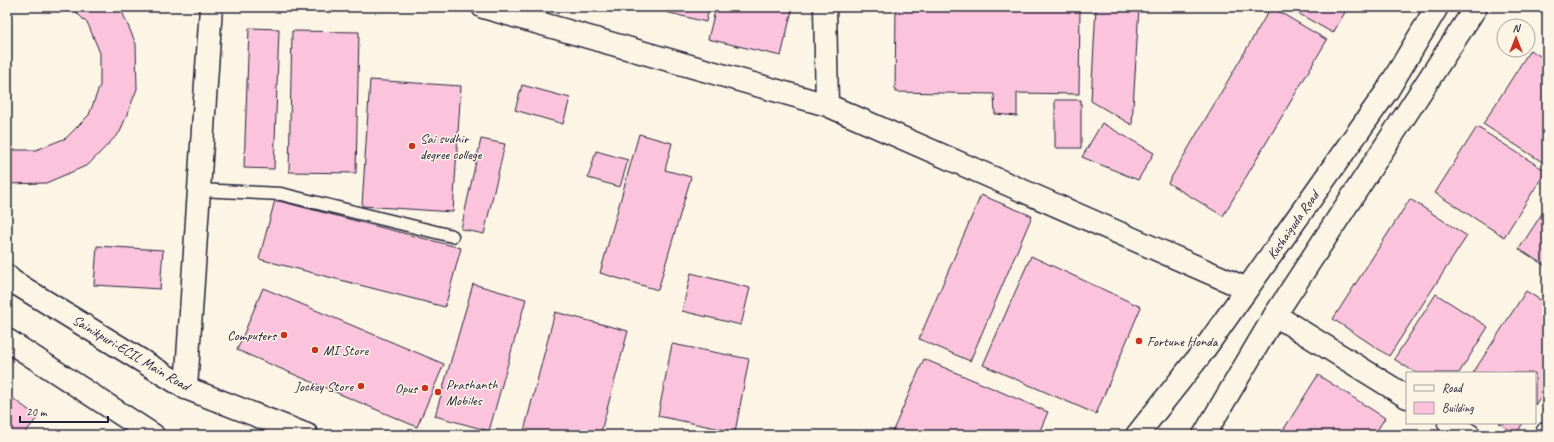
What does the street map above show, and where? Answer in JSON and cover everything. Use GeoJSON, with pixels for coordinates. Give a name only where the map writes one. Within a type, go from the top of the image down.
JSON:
{"type":"FeatureCollection","features":[{"type":"Feature","properties":{"kind":"main road"},"geometry":{"type":"LineString","coordinates":[[186,388],[211,7]]}},
{"type":"Feature","properties":{"kind":"main road"},"geometry":{"type":"LineString","coordinates":[[483,7],[827,105],[1247,289]]}},
{"type":"Feature","properties":{"kind":"main road"},"geometry":{"type":"LineString","coordinates":[[825,7],[827,105]]}},
{"type":"Feature","properties":{"kind":"main road","name":"Kushaiguda Road"},"geometry":{"type":"LineString","coordinates":[[1137,435],[1201,354],[1387,91],[1437,7]]}},
{"type":"Feature","properties":{"kind":"main road"},"geometry":{"type":"LineString","coordinates":[[1204,435],[1275,316],[1476,7]]}},
{"type":"Feature","properties":{"kind":"main road","name":"Sainikpuri-ECIL Main Road"},"geometry":{"type":"LineString","coordinates":[[7,276],[12,281],[186,388],[307,435]]}},
{"type":"Feature","properties":{"kind":"main road"},"geometry":{"type":"LineString","coordinates":[[1275,316],[1406,396]]}},
{"type":"Feature","properties":{"kind":"main road"},"geometry":{"type":"LineString","coordinates":[[7,340],[153,435]]}},
{"type":"Feature","properties":{"kind":"main road"},"geometry":{"type":"LineString","coordinates":[[1451,424],[1469,435]]}},
{"type":"Feature","properties":{"kind":"lane"},"geometry":{"type":"LineString","coordinates":[[199,190],[281,194],[452,236]]}},
{"type":"Feature","properties":{"kind":"building"},"geometry":{"type":"Polygon","coordinates":[[[71,7],[120,7],[136,44],[137,89],[120,132],[88,165],[46,183],[7,184],[7,150],[36,150],[66,138],[89,115],[100,85],[100,53],[88,24],[71,7]]]}},
{"type":"Feature","properties":{"kind":"building"},"geometry":{"type":"Polygon","coordinates":[[[667,7],[709,7],[706,22],[666,12],[667,7]]]}},
{"type":"Feature","properties":{"kind":"building"},"geometry":{"type":"Polygon","coordinates":[[[716,7],[780,7],[792,10],[781,56],[708,39],[716,7]]]}},
{"type":"Feature","properties":{"kind":"building"},"geometry":{"type":"Polygon","coordinates":[[[896,7],[1080,7],[1079,94],[1017,93],[1017,116],[995,114],[994,94],[895,92],[896,7]]]}},
{"type":"Feature","properties":{"kind":"building"},"geometry":{"type":"Polygon","coordinates":[[[1096,7],[1139,7],[1132,125],[1091,101],[1096,7]]]}},
{"type":"Feature","properties":{"kind":"building"},"geometry":{"type":"Polygon","coordinates":[[[1271,7],[1327,40],[1223,216],[1168,183],[1271,7]]]}},
{"type":"Feature","properties":{"kind":"building"},"geometry":{"type":"Polygon","coordinates":[[[1287,7],[1348,7],[1333,33],[1287,7]]]}},
{"type":"Feature","properties":{"kind":"building"},"geometry":{"type":"Polygon","coordinates":[[[249,28],[279,29],[274,169],[244,168],[249,28]]]}},
{"type":"Feature","properties":{"kind":"building"},"geometry":{"type":"Polygon","coordinates":[[[292,31],[359,32],[356,173],[289,172],[292,31]]]}},
{"type":"Feature","properties":{"kind":"building"},"geometry":{"type":"Polygon","coordinates":[[[1536,54],[1547,60],[1547,165],[1483,124],[1525,58],[1536,58],[1536,54]]]}},
{"type":"Feature","properties":{"kind":"building","name":"Sai sudhir degree college"},"geometry":{"type":"Polygon","coordinates":[[[370,80],[461,86],[453,212],[362,206],[370,80]]]}},
{"type":"Feature","properties":{"kind":"building"},"geometry":{"type":"Polygon","coordinates":[[[522,85],[570,98],[563,124],[515,110],[522,85]]]}},
{"type":"Feature","properties":{"kind":"building"},"geometry":{"type":"Polygon","coordinates":[[[1055,100],[1081,100],[1081,148],[1055,148],[1055,100]]]}},
{"type":"Feature","properties":{"kind":"building"},"geometry":{"type":"Polygon","coordinates":[[[1102,123],[1154,153],[1138,180],[1082,157],[1102,123]]]}},
{"type":"Feature","properties":{"kind":"building"},"geometry":{"type":"Polygon","coordinates":[[[1477,127],[1546,171],[1504,237],[1435,193],[1477,127]]]}},
{"type":"Feature","properties":{"kind":"building"},"geometry":{"type":"Polygon","coordinates":[[[639,134],[672,143],[665,170],[691,177],[658,290],[600,273],[639,134]]]}},
{"type":"Feature","properties":{"kind":"building"},"geometry":{"type":"Polygon","coordinates":[[[481,139],[505,144],[484,234],[461,229],[481,139]]]}},
{"type":"Feature","properties":{"kind":"building"},"geometry":{"type":"Polygon","coordinates":[[[596,151],[628,160],[620,187],[588,178],[596,151]]]}},
{"type":"Feature","properties":{"kind":"building"},"geometry":{"type":"Polygon","coordinates":[[[981,195],[1032,216],[970,361],[919,339],[981,195]]]}},
{"type":"Feature","properties":{"kind":"building"},"geometry":{"type":"Polygon","coordinates":[[[1410,199],[1467,236],[1389,356],[1333,319],[1410,199]]]}},
{"type":"Feature","properties":{"kind":"building"},"geometry":{"type":"Polygon","coordinates":[[[275,200],[461,248],[445,307],[259,259],[275,200]]]}},
{"type":"Feature","properties":{"kind":"building"},"geometry":{"type":"Polygon","coordinates":[[[1547,206],[1547,267],[1519,249],[1547,206]]]}},
{"type":"Feature","properties":{"kind":"building"},"geometry":{"type":"Polygon","coordinates":[[[97,246],[163,250],[160,289],[94,285],[97,246]]]}},
{"type":"Feature","properties":{"kind":"building"},"geometry":{"type":"Polygon","coordinates":[[[1031,256],[1141,307],[1096,414],[983,365],[1031,256]]]}},
{"type":"Feature","properties":{"kind":"building"},"geometry":{"type":"Polygon","coordinates":[[[691,273],[750,288],[741,325],[682,311],[691,273]]]}},
{"type":"Feature","properties":{"kind":"building"},"geometry":{"type":"Polygon","coordinates":[[[473,284],[526,299],[489,431],[435,416],[473,284]]]}},
{"type":"Feature","properties":{"kind":"building"},"geometry":{"type":"Polygon","coordinates":[[[263,288],[444,364],[417,427],[237,350],[263,288]]]}},
{"type":"Feature","properties":{"kind":"building"},"geometry":{"type":"Polygon","coordinates":[[[1526,291],[1547,304],[1547,387],[1536,404],[1536,372],[1474,372],[1526,291]]]}},
{"type":"Feature","properties":{"kind":"building"},"geometry":{"type":"Polygon","coordinates":[[[1436,294],[1488,327],[1460,372],[1414,372],[1394,359],[1436,294]]]}},
{"type":"Feature","properties":{"kind":"building"},"geometry":{"type":"Polygon","coordinates":[[[555,312],[628,331],[600,435],[523,435],[555,312]]]}},
{"type":"Feature","properties":{"kind":"building"},"geometry":{"type":"Polygon","coordinates":[[[672,344],[749,359],[735,432],[658,416],[672,344]]]}},
{"type":"Feature","properties":{"kind":"building"},"geometry":{"type":"Polygon","coordinates":[[[924,359],[1048,412],[1038,435],[891,435],[924,359]]]}},
{"type":"Feature","properties":{"kind":"building"},"geometry":{"type":"Polygon","coordinates":[[[1318,375],[1385,418],[1374,435],[1288,435],[1282,432],[1318,375]]]}},
{"type":"Feature","properties":{"kind":"building"},"geometry":{"type":"Polygon","coordinates":[[[7,394],[38,417],[23,435],[7,435],[7,394]]]}},
{"type":"Feature","properties":{"kind":"building"},"geometry":{"type":"Polygon","coordinates":[[[1501,424],[1522,424],[1516,434],[1501,424]]]}},
{"type":"Feature","properties":{"kind":"place","name":"Sai sudhir degree college"},"geometry":{"type":"Point","coordinates":[412,146]}},
{"type":"Feature","properties":{"kind":"place","name":"Computers"},"geometry":{"type":"Point","coordinates":[284,335]}},
{"type":"Feature","properties":{"kind":"place","name":"Fortune Honda"},"geometry":{"type":"Point","coordinates":[1139,341]}},
{"type":"Feature","properties":{"kind":"place","name":"MI Store"},"geometry":{"type":"Point","coordinates":[315,350]}},
{"type":"Feature","properties":{"kind":"place","name":"Jockey Store"},"geometry":{"type":"Point","coordinates":[361,386]}},
{"type":"Feature","properties":{"kind":"place","name":"Opus"},"geometry":{"type":"Point","coordinates":[425,388]}},
{"type":"Feature","properties":{"kind":"place","name":"Prashanth Mobiles"},"geometry":{"type":"Point","coordinates":[438,392]}}]}
